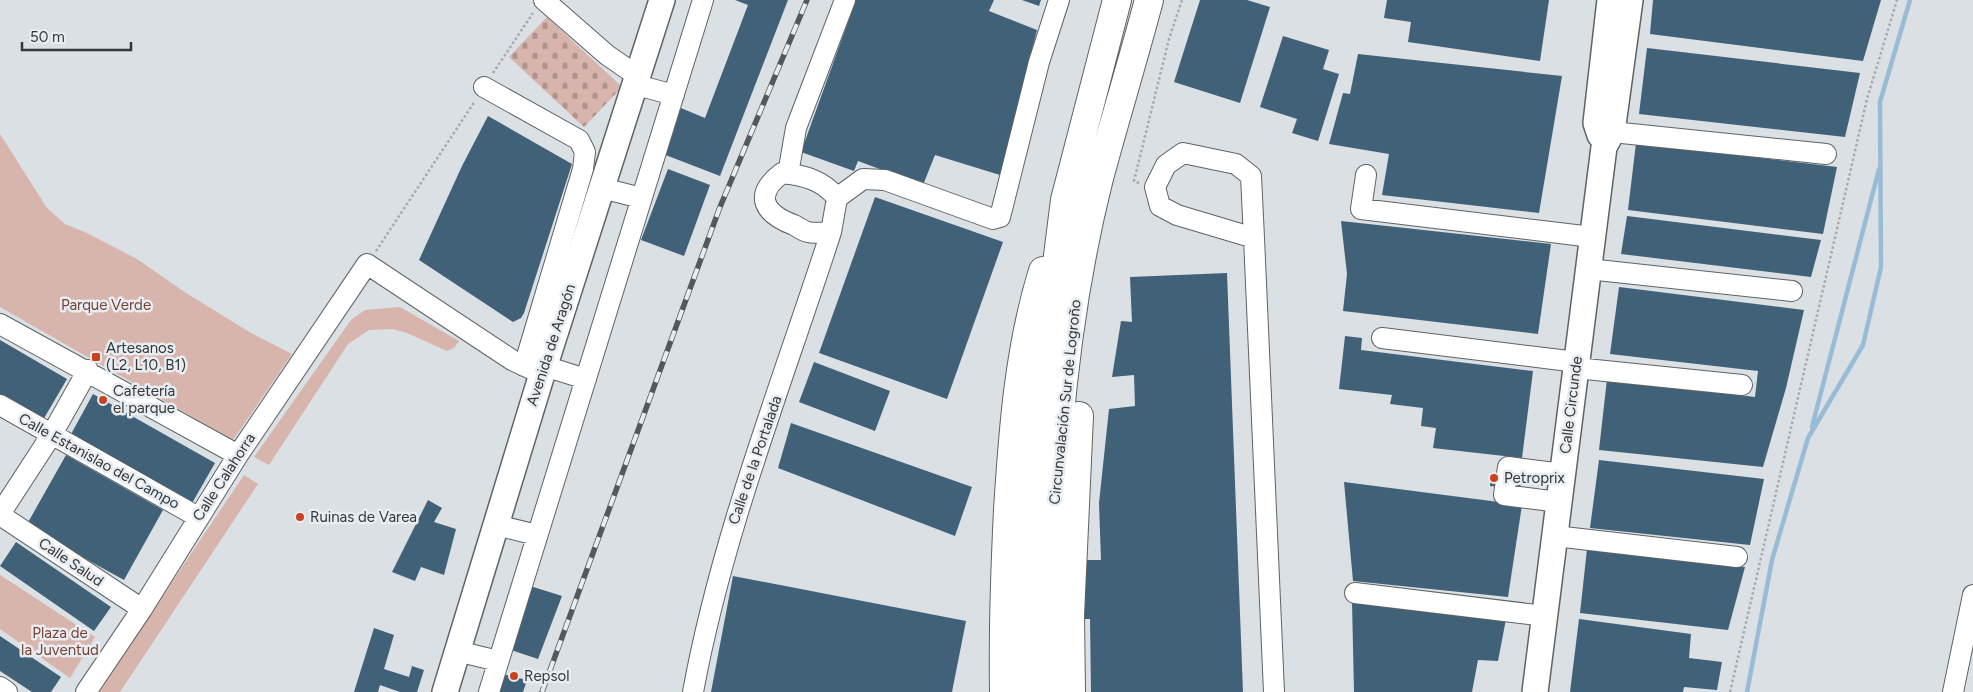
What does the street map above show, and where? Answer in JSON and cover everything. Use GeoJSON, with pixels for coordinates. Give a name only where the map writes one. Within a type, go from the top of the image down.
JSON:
{"type":"FeatureCollection","features":[{"type":"Feature","properties":{"kind":"highway","name":"Circunvalación Sur de Logroño"},"geometry":{"type":"LineString","coordinates":[[1027,692],[1029,501],[1034,446],[1065,200],[1117,0]]}},
{"type":"Feature","properties":{"kind":"highway","name":"Circunvalación Sur de Logroño"},"geometry":{"type":"LineString","coordinates":[[1051,692],[1049,586],[1052,526],[1067,358],[1076,296],[1099,179],[1117,119],[1148,0]]}},
{"type":"Feature","properties":{"kind":"highway"},"geometry":{"type":"LineString","coordinates":[[1071,692],[1070,615],[1083,356],[1117,119]]}},
{"type":"Feature","properties":{"kind":"highway"},"geometry":{"type":"LineString","coordinates":[[1004,692],[1006,561],[1016,406],[1031,308],[1065,200]]}},
{"type":"Feature","properties":{"kind":"main road","name":"Avenida de Aragón"},"geometry":{"type":"LineString","coordinates":[[445,692],[496,525],[537,368],[602,188],[662,0]]}},
{"type":"Feature","properties":{"kind":"main road","name":"Calle Circunde"},"geometry":{"type":"LineString","coordinates":[[1535,692],[1592,237],[1608,140],[1596,123],[1624,2]]}},
{"type":"Feature","properties":{"kind":"street"},"geometry":{"type":"LineString","coordinates":[[489,692],[703,0]]}},
{"type":"Feature","properties":{"kind":"street"},"geometry":{"type":"LineString","coordinates":[[788,174],[796,128],[845,0]]}},
{"type":"Feature","properties":{"kind":"street"},"geometry":{"type":"LineString","coordinates":[[831,232],[808,232],[772,214],[766,203],[765,192],[773,180],[782,173],[816,180],[830,190],[837,198],[863,179],[885,180],[993,219],[1000,217],[1039,62],[1059,0]]}},
{"type":"Feature","properties":{"kind":"street"},"geometry":{"type":"LineString","coordinates":[[540,4],[607,55],[635,80],[674,94]]}},
{"type":"Feature","properties":{"kind":"street"},"geometry":{"type":"LineString","coordinates":[[484,86],[579,140],[585,152],[583,169],[537,368]]}},
{"type":"Feature","properties":{"kind":"street"},"geometry":{"type":"LineString","coordinates":[[1608,140],[1826,154]]}},
{"type":"Feature","properties":{"kind":"street"},"geometry":{"type":"LineString","coordinates":[[1254,238],[1177,214],[1160,206],[1155,187],[1166,165],[1183,153],[1236,164],[1251,176],[1254,238],[1274,692]]}},
{"type":"Feature","properties":{"kind":"street"},"geometry":{"type":"LineString","coordinates":[[1366,175],[1361,210],[1592,237]]}},
{"type":"Feature","properties":{"kind":"street"},"geometry":{"type":"LineString","coordinates":[[602,188],[641,198]]}},
{"type":"Feature","properties":{"kind":"street","name":"Calle de la Portalada"},"geometry":{"type":"LineString","coordinates":[[693,692],[717,582],[735,517],[831,232],[837,198]]}},
{"type":"Feature","properties":{"kind":"street"},"geometry":{"type":"LineString","coordinates":[[367,264],[512,360],[537,368],[586,379]]}},
{"type":"Feature","properties":{"kind":"street","name":"Calle Calahorra"},"geometry":{"type":"LineString","coordinates":[[86,692],[142,609],[238,455],[367,264]]}},
{"type":"Feature","properties":{"kind":"street"},"geometry":{"type":"LineString","coordinates":[[1588,269],[1792,291]]}},
{"type":"Feature","properties":{"kind":"street"},"geometry":{"type":"LineString","coordinates":[[0,324],[88,370],[238,455]]}},
{"type":"Feature","properties":{"kind":"street"},"geometry":{"type":"LineString","coordinates":[[1382,338],[1576,365],[1742,385]]}},
{"type":"Feature","properties":{"kind":"street"},"geometry":{"type":"LineString","coordinates":[[0,515],[52,434],[88,370]]}},
{"type":"Feature","properties":{"kind":"street","name":"Calle Estanislao del Campo"},"geometry":{"type":"LineString","coordinates":[[0,405],[198,517]]}},
{"type":"Feature","properties":{"kind":"street"},"geometry":{"type":"LineString","coordinates":[[1559,502],[1504,495],[1508,467],[1563,474]]}},
{"type":"Feature","properties":{"kind":"street","name":"Calle Salud"},"geometry":{"type":"LineString","coordinates":[[0,515],[142,609]]}},
{"type":"Feature","properties":{"kind":"street"},"geometry":{"type":"LineString","coordinates":[[496,525],[537,536]]}},
{"type":"Feature","properties":{"kind":"street"},"geometry":{"type":"LineString","coordinates":[[1555,536],[1737,557]]}},
{"type":"Feature","properties":{"kind":"street"},"geometry":{"type":"LineString","coordinates":[[1355,593],[1545,616]]}},
{"type":"Feature","properties":{"kind":"street"},"geometry":{"type":"LineString","coordinates":[[1953,692],[1973,595]]}},
{"type":"Feature","properties":{"kind":"street"},"geometry":{"type":"LineString","coordinates":[[458,651],[498,661]]}},
{"type":"Feature","properties":{"kind":"street"},"geometry":{"type":"LineString","coordinates":[[0,687],[7,692]]}},
{"type":"Feature","properties":{"kind":"path"},"geometry":{"type":"LineString","coordinates":[[1155,187],[1134,182],[1168,39],[1182,0]]}},
{"type":"Feature","properties":{"kind":"path"},"geometry":{"type":"LineString","coordinates":[[1730,692],[1867,99],[1897,0]]}},
{"type":"Feature","properties":{"kind":"path"},"geometry":{"type":"LineString","coordinates":[[367,264],[540,4]]}},
{"type":"Feature","properties":{"kind":"green space"},"geometry":{"type":"Polygon","coordinates":[[[547,17],[622,87],[584,127],[509,57],[547,17]]]}},
{"type":"Feature","properties":{"kind":"green space","name":"Parque Verde"},"geometry":{"type":"Polygon","coordinates":[[[0,134],[47,208],[65,224],[87,233],[137,259],[186,293],[251,333],[292,354],[233,440],[0,307],[0,134]]]}},
{"type":"Feature","properties":{"kind":"green space"},"geometry":{"type":"Polygon","coordinates":[[[400,307],[459,341],[454,348],[447,351],[407,333],[392,329],[369,330],[348,344],[269,465],[254,457],[351,320],[365,310],[400,307]]]}},
{"type":"Feature","properties":{"kind":"green space"},"geometry":{"type":"Polygon","coordinates":[[[244,475],[258,484],[120,692],[98,692],[244,475]]]}},
{"type":"Feature","properties":{"kind":"green space","name":"Plaza de la Juventud"},"geometry":{"type":"Polygon","coordinates":[[[0,575],[95,637],[70,678],[0,629],[0,575]]]}},
{"type":"Feature","properties":{"kind":"building"},"geometry":{"type":"Polygon","coordinates":[[[735,0],[788,0],[720,176],[663,154],[681,108],[705,118],[748,5],[735,0]]]}},
{"type":"Feature","properties":{"kind":"building"},"geometry":{"type":"Polygon","coordinates":[[[856,0],[994,0],[989,11],[1037,30],[1000,175],[935,155],[923,185],[858,161],[854,171],[801,152],[856,0]]]}},
{"type":"Feature","properties":{"kind":"building"},"geometry":{"type":"Polygon","coordinates":[[[1022,0],[1041,0],[1039,6],[1022,0]]]}},
{"type":"Feature","properties":{"kind":"building"},"geometry":{"type":"Polygon","coordinates":[[[1200,0],[1247,0],[1270,7],[1240,103],[1174,82],[1200,0]]]}},
{"type":"Feature","properties":{"kind":"building"},"geometry":{"type":"Polygon","coordinates":[[[1387,0],[1549,0],[1540,61],[1408,42],[1411,22],[1384,18],[1387,0]]]}},
{"type":"Feature","properties":{"kind":"building"},"geometry":{"type":"Polygon","coordinates":[[[1653,0],[1881,0],[1863,61],[1650,34],[1653,0]]]}},
{"type":"Feature","properties":{"kind":"building"},"geometry":{"type":"Polygon","coordinates":[[[1283,36],[1329,50],[1323,69],[1339,74],[1318,141],[1292,133],[1297,119],[1260,107],[1283,36]]]}},
{"type":"Feature","properties":{"kind":"building"},"geometry":{"type":"Polygon","coordinates":[[[1647,48],[1860,73],[1845,137],[1639,114],[1647,48]]]}},
{"type":"Feature","properties":{"kind":"building"},"geometry":{"type":"Polygon","coordinates":[[[1358,54],[1562,76],[1539,213],[1382,195],[1389,154],[1329,144],[1343,93],[1350,94],[1358,54]]]}},
{"type":"Feature","properties":{"kind":"building"},"geometry":{"type":"Polygon","coordinates":[[[488,116],[572,164],[524,313],[521,318],[513,322],[419,260],[462,166],[488,116]]]}},
{"type":"Feature","properties":{"kind":"building"},"geometry":{"type":"Polygon","coordinates":[[[1636,143],[1837,167],[1823,234],[1628,210],[1636,143]]]}},
{"type":"Feature","properties":{"kind":"building"},"geometry":{"type":"Polygon","coordinates":[[[668,169],[710,185],[684,256],[641,240],[668,169]]]}},
{"type":"Feature","properties":{"kind":"building"},"geometry":{"type":"Polygon","coordinates":[[[875,197],[1003,242],[947,399],[819,353],[875,197]]]}},
{"type":"Feature","properties":{"kind":"building"},"geometry":{"type":"Polygon","coordinates":[[[1627,216],[1821,240],[1811,277],[1621,254],[1627,216]]]}},
{"type":"Feature","properties":{"kind":"building"},"geometry":{"type":"Polygon","coordinates":[[[1341,221],[1551,244],[1538,334],[1343,311],[1347,274],[1341,221]]]}},
{"type":"Feature","properties":{"kind":"building"},"geometry":{"type":"Polygon","coordinates":[[[1227,273],[1243,692],[1091,692],[1090,619],[1085,619],[1083,560],[1101,560],[1099,503],[1109,409],[1135,406],[1134,375],[1112,377],[1121,321],[1132,322],[1130,277],[1227,273]]]}},
{"type":"Feature","properties":{"kind":"building"},"geometry":{"type":"Polygon","coordinates":[[[1619,287],[1804,310],[1786,388],[1763,467],[1599,450],[1607,379],[1755,397],[1758,371],[1610,354],[1619,287]]]}},
{"type":"Feature","properties":{"kind":"building"},"geometry":{"type":"Polygon","coordinates":[[[1345,336],[1362,338],[1361,350],[1533,371],[1522,458],[1433,448],[1436,428],[1421,426],[1423,408],[1390,404],[1392,395],[1339,389],[1345,336]]]}},
{"type":"Feature","properties":{"kind":"building"},"geometry":{"type":"Polygon","coordinates":[[[0,340],[67,379],[43,420],[0,396],[0,340]]]}},
{"type":"Feature","properties":{"kind":"building"},"geometry":{"type":"Polygon","coordinates":[[[814,362],[890,391],[875,431],[799,402],[814,362]]]}},
{"type":"Feature","properties":{"kind":"building"},"geometry":{"type":"Polygon","coordinates":[[[93,394],[215,463],[191,505],[70,436],[93,394]]]}},
{"type":"Feature","properties":{"kind":"building"},"geometry":{"type":"Polygon","coordinates":[[[791,423],[972,487],[955,536],[778,468],[791,423]]]}},
{"type":"Feature","properties":{"kind":"building"},"geometry":{"type":"Polygon","coordinates":[[[66,455],[163,510],[124,580],[26,526],[66,455]]]}},
{"type":"Feature","properties":{"kind":"building"},"geometry":{"type":"Polygon","coordinates":[[[1599,460],[1764,479],[1750,545],[1590,528],[1599,460]]]}},
{"type":"Feature","properties":{"kind":"building"},"geometry":{"type":"Polygon","coordinates":[[[1491,473],[1521,476],[1520,489],[1490,486],[1491,473]]]}},
{"type":"Feature","properties":{"kind":"building"},"geometry":{"type":"Polygon","coordinates":[[[1344,482],[1522,505],[1508,597],[1353,581],[1344,482]]]}},
{"type":"Feature","properties":{"kind":"building"},"geometry":{"type":"Polygon","coordinates":[[[428,500],[442,508],[434,522],[456,529],[444,575],[421,567],[415,581],[392,572],[428,500]]]}},
{"type":"Feature","properties":{"kind":"building"},"geometry":{"type":"Polygon","coordinates":[[[16,542],[111,607],[94,631],[0,566],[16,542]]]}},
{"type":"Feature","properties":{"kind":"building"},"geometry":{"type":"Polygon","coordinates":[[[1587,549],[1745,567],[1728,630],[1580,613],[1587,549]]]}},
{"type":"Feature","properties":{"kind":"building"},"geometry":{"type":"Polygon","coordinates":[[[733,576],[966,621],[952,692],[711,692],[733,576]]]}},
{"type":"Feature","properties":{"kind":"building"},"geometry":{"type":"Polygon","coordinates":[[[527,585],[562,596],[538,659],[505,648],[527,585]]]}},
{"type":"Feature","properties":{"kind":"building"},"geometry":{"type":"Polygon","coordinates":[[[1352,602],[1506,619],[1498,661],[1478,660],[1472,692],[1354,692],[1352,602]]]}},
{"type":"Feature","properties":{"kind":"building"},"geometry":{"type":"Polygon","coordinates":[[[1579,619],[1691,634],[1689,658],[1722,662],[1717,690],[1684,687],[1683,692],[1570,692],[1579,619]]]}},
{"type":"Feature","properties":{"kind":"building"},"geometry":{"type":"Polygon","coordinates":[[[374,628],[394,635],[384,669],[409,677],[412,666],[424,670],[417,692],[400,692],[380,685],[378,692],[354,692],[374,628]]]}},
{"type":"Feature","properties":{"kind":"building"},"geometry":{"type":"Polygon","coordinates":[[[0,636],[61,677],[51,692],[32,692],[0,671],[0,636]]]}},
{"type":"Feature","properties":{"kind":"building"},"geometry":{"type":"Polygon","coordinates":[[[499,673],[527,680],[523,692],[494,692],[499,673]]]}},
{"type":"Feature","properties":{"kind":"waterway"},"geometry":{"type":"LineString","coordinates":[[1747,692],[1772,560],[1808,438],[1863,345],[1881,267],[1880,102],[1910,0]]}},
{"type":"Feature","properties":{"kind":"waterway"},"geometry":{"type":"LineString","coordinates":[[1812,427],[1879,169]]}},
{"type":"Feature","properties":{"kind":"railway"},"geometry":{"type":"LineString","coordinates":[[542,692],[720,207],[807,0]]}},
{"type":"Feature","properties":{"kind":"place","name":"Artesanos (L2, L10, B1)"},"geometry":{"type":"Point","coordinates":[96,357]}},
{"type":"Feature","properties":{"kind":"place","name":"Cafetería el parque"},"geometry":{"type":"Point","coordinates":[103,400]}},
{"type":"Feature","properties":{"kind":"place","name":"Petroprix"},"geometry":{"type":"Point","coordinates":[1494,478]}},
{"type":"Feature","properties":{"kind":"place","name":"Ruinas de Varea"},"geometry":{"type":"Point","coordinates":[300,517]}},
{"type":"Feature","properties":{"kind":"place","name":"Repsol"},"geometry":{"type":"Point","coordinates":[514,676]}}]}
